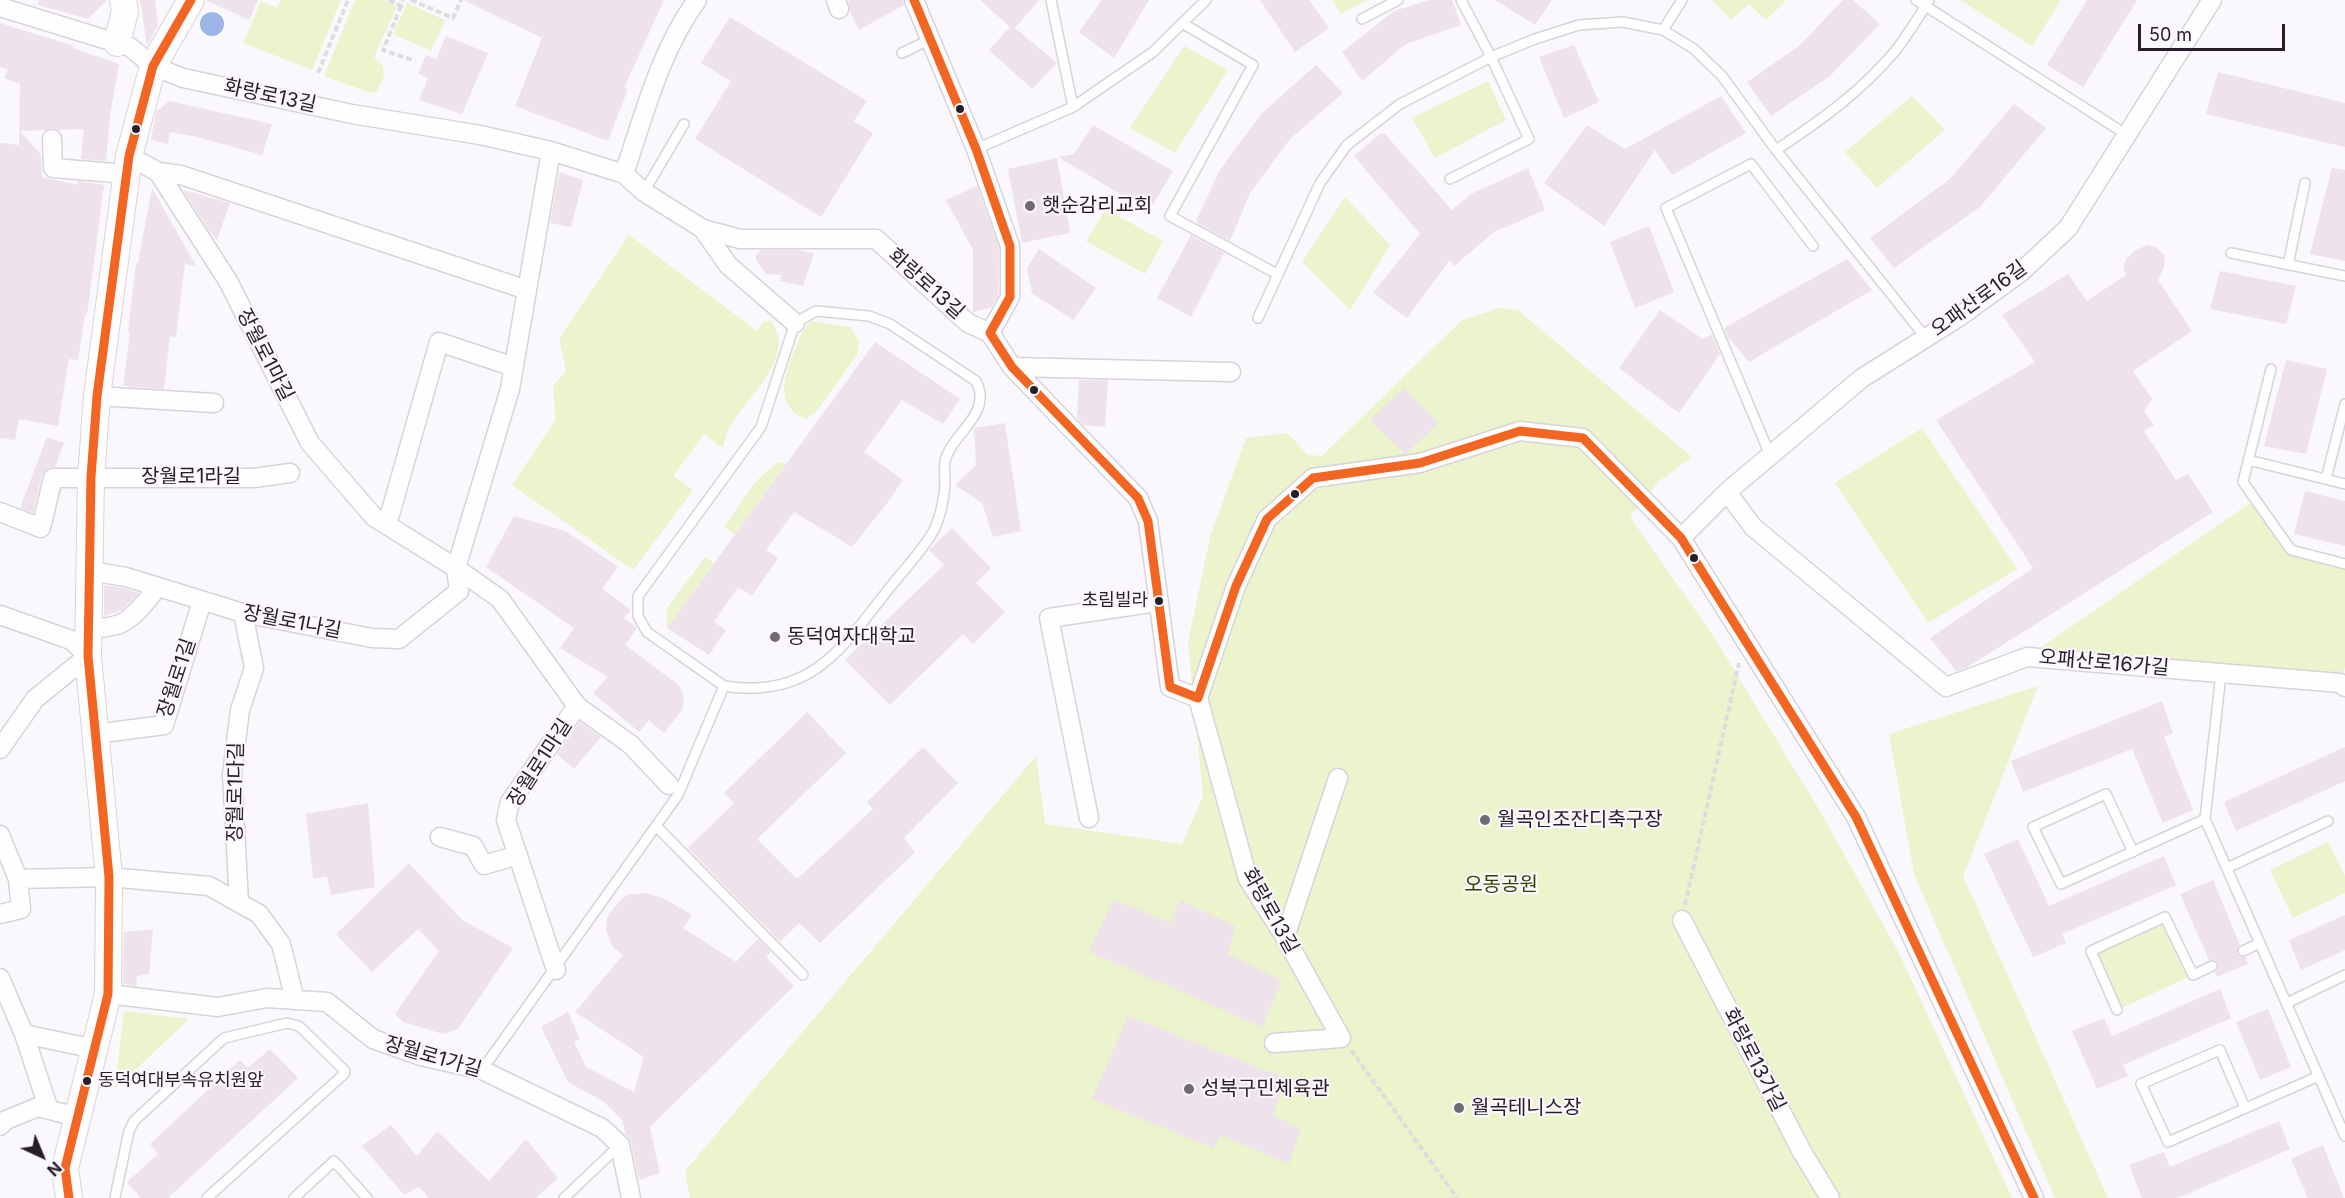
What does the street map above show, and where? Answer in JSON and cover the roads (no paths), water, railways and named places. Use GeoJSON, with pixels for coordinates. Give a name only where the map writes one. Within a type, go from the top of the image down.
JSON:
{"type":"FeatureCollection","features":[{"type":"Feature","properties":{"kind":"street"},"geometry":{"type":"LineString","coordinates":[[117,43],[125,11],[123,0]]}},
{"type":"Feature","properties":{"kind":"street"},"geometry":{"type":"LineString","coordinates":[[69,1198],[65,1168],[108,994],[109,877],[87,628],[91,477],[97,396],[128,165],[153,66],[191,0]]}},
{"type":"Feature","properties":{"kind":"street"},"geometry":{"type":"LineString","coordinates":[[624,174],[668,46],[698,0]]}},
{"type":"Feature","properties":{"kind":"street"},"geometry":{"type":"LineString","coordinates":[[914,0],[976,149],[1010,246],[1010,297],[990,333]]}},
{"type":"Feature","properties":{"kind":"street","name":"오패산로16길"},"geometry":{"type":"LineString","coordinates":[[1681,538],[1727,492],[1862,378],[1959,317],[2021,272],[2068,228],[2211,0]]}},
{"type":"Feature","properties":{"kind":"street","name":"화랑로13길"},"geometry":{"type":"LineString","coordinates":[[0,7],[130,47],[153,66],[183,78],[352,114],[480,135],[551,151],[624,174],[644,192],[703,229],[740,239],[876,239],[968,323],[990,333],[1012,367],[1138,498],[1148,521],[1170,687],[1198,698],[1248,879],[1285,937],[1341,1038],[1274,1043]]}},
{"type":"Feature","properties":{"kind":"street"},"geometry":{"type":"LineString","coordinates":[[52,139],[53,168],[128,165]]}},
{"type":"Feature","properties":{"kind":"street"},"geometry":{"type":"LineString","coordinates":[[456,568],[510,389],[551,151]]}},
{"type":"Feature","properties":{"kind":"street","name":"장월로1마길"},"geometry":{"type":"LineString","coordinates":[[128,165],[181,175],[527,290]]}},
{"type":"Feature","properties":{"kind":"street","name":"장월로1마길"},"geometry":{"type":"LineString","coordinates":[[158,172],[228,281],[310,443],[374,517],[456,568],[500,599],[577,706],[630,744],[674,790]]}},
{"type":"Feature","properties":{"kind":"street"},"geometry":{"type":"LineString","coordinates":[[703,229],[728,265],[795,323]]}},
{"type":"Feature","properties":{"kind":"street"},"geometry":{"type":"LineString","coordinates":[[728,265],[740,239]]}},
{"type":"Feature","properties":{"kind":"street"},"geometry":{"type":"LineString","coordinates":[[387,525],[439,342],[514,367]]}},
{"type":"Feature","properties":{"kind":"street"},"geometry":{"type":"LineString","coordinates":[[1012,367],[1231,372]]}},
{"type":"Feature","properties":{"kind":"street"},"geometry":{"type":"LineString","coordinates":[[97,396],[214,403]]}},
{"type":"Feature","properties":{"kind":"street"},"geometry":{"type":"LineString","coordinates":[[1198,698],[1236,586],[1267,519],[1313,478],[1420,463],[1520,431],[1583,438],[1681,538],[1856,817],[2034,1198]]}},
{"type":"Feature","properties":{"kind":"street","name":"장월로1라길"},"geometry":{"type":"LineString","coordinates":[[0,512],[41,528],[53,478],[254,478],[290,473]]}},
{"type":"Feature","properties":{"kind":"street","name":"오패산로16가길"},"geometry":{"type":"LineString","coordinates":[[1727,492],[1753,527],[1946,687],[2027,657],[2340,683],[2345,687]]}},
{"type":"Feature","properties":{"kind":"street","name":"장월로1나길"},"geometry":{"type":"LineString","coordinates":[[90,571],[126,577],[243,614],[372,638],[399,639],[459,591],[456,568]]}},
{"type":"Feature","properties":{"kind":"street"},"geometry":{"type":"LineString","coordinates":[[87,628],[104,629],[123,625],[158,587]]}},
{"type":"Feature","properties":{"kind":"street","name":"장월로1길"},"geometry":{"type":"LineString","coordinates":[[95,734],[164,725],[202,601]]}},
{"type":"Feature","properties":{"kind":"street"},"geometry":{"type":"LineString","coordinates":[[1089,818],[1049,618],[1157,602]]}},
{"type":"Feature","properties":{"kind":"street","name":"장월로1다길"},"geometry":{"type":"LineString","coordinates":[[239,903],[234,846],[232,774],[240,710],[254,668],[243,614]]}},
{"type":"Feature","properties":{"kind":"street"},"geometry":{"type":"LineString","coordinates":[[0,615],[71,640],[88,656]]}},
{"type":"Feature","properties":{"kind":"street"},"geometry":{"type":"LineString","coordinates":[[1,744],[35,699],[88,656]]}},
{"type":"Feature","properties":{"kind":"street","name":"장월로1마길"},"geometry":{"type":"LineString","coordinates":[[556,970],[506,820],[510,802],[577,706]]}},
{"type":"Feature","properties":{"kind":"street"},"geometry":{"type":"LineString","coordinates":[[1285,937],[1338,778]]}},
{"type":"Feature","properties":{"kind":"street"},"geometry":{"type":"LineString","coordinates":[[0,835],[18,879],[21,909],[0,914]]}},
{"type":"Feature","properties":{"kind":"street"},"geometry":{"type":"LineString","coordinates":[[440,837],[473,846],[484,865],[518,855]]}},
{"type":"Feature","properties":{"kind":"street"},"geometry":{"type":"LineString","coordinates":[[18,879],[109,877],[209,886],[260,914],[281,944],[295,1000],[267,998],[218,1007],[108,994]]}},
{"type":"Feature","properties":{"kind":"street","name":"화랑로13가길"},"geometry":{"type":"LineString","coordinates":[[1682,920],[1801,1150],[1830,1198]]}},
{"type":"Feature","properties":{"kind":"street"},"geometry":{"type":"LineString","coordinates":[[0,978],[24,1034],[49,1110]]}},
{"type":"Feature","properties":{"kind":"street","name":"장월로1가길"},"geometry":{"type":"LineString","coordinates":[[295,1000],[327,1002],[373,1039],[421,1056],[482,1070],[602,1128],[620,1145]]}},
{"type":"Feature","properties":{"kind":"street"},"geometry":{"type":"LineString","coordinates":[[24,1034],[95,1049]]}},
{"type":"Feature","properties":{"kind":"street"},"geometry":{"type":"LineString","coordinates":[[0,1126],[6,1120],[38,1107],[78,1117]]}},
{"type":"Feature","properties":{"kind":"street"},"geometry":{"type":"LineString","coordinates":[[620,1145],[631,1198]]}},
{"type":"Feature","properties":{"kind":"lane"},"geometry":{"type":"LineString","coordinates":[[1051,0],[1073,107]]}},
{"type":"Feature","properties":{"kind":"lane"},"geometry":{"type":"LineString","coordinates":[[976,149],[1073,107],[1153,52],[1206,0]]}},
{"type":"Feature","properties":{"kind":"lane"},"geometry":{"type":"LineString","coordinates":[[1362,19],[1398,0]]}},
{"type":"Feature","properties":{"kind":"lane"},"geometry":{"type":"LineString","coordinates":[[1450,179],[1529,139],[1491,57],[1461,0]]}},
{"type":"Feature","properties":{"kind":"lane"},"geometry":{"type":"LineString","coordinates":[[1663,30],[1682,0]]}},
{"type":"Feature","properties":{"kind":"lane"},"geometry":{"type":"LineString","coordinates":[[1916,0],[1927,3],[2127,135]]}},
{"type":"Feature","properties":{"kind":"lane"},"geometry":{"type":"LineString","coordinates":[[1776,150],[1816,124],[1858,90],[1896,50],[1927,3]]}},
{"type":"Feature","properties":{"kind":"lane"},"geometry":{"type":"LineString","coordinates":[[1258,318],[1320,183],[1347,145],[1400,104],[1491,57],[1535,39],[1579,25],[1623,22],[1663,30],[1695,49],[1722,76],[1776,150],[1926,338]]}},
{"type":"Feature","properties":{"kind":"lane"},"geometry":{"type":"LineString","coordinates":[[1182,23],[1253,65],[1170,216],[1278,274]]}},
{"type":"Feature","properties":{"kind":"lane"},"geometry":{"type":"LineString","coordinates":[[902,53],[931,39]]}},
{"type":"Feature","properties":{"kind":"lane"},"geometry":{"type":"LineString","coordinates":[[644,192],[684,124]]}},
{"type":"Feature","properties":{"kind":"lane"},"geometry":{"type":"LineString","coordinates":[[1770,455],[1666,208],[1751,164],[1813,246]]}},
{"type":"Feature","properties":{"kind":"lane"},"geometry":{"type":"LineString","coordinates":[[2288,265],[2305,183]]}},
{"type":"Feature","properties":{"kind":"lane"},"geometry":{"type":"LineString","coordinates":[[2231,253],[2345,276]]}},
{"type":"Feature","properties":{"kind":"lane"},"geometry":{"type":"LineString","coordinates":[[816,311],[869,316],[890,324],[976,381],[982,393],[979,408],[945,461],[942,507],[934,530],[844,646],[822,667],[799,679],[772,687],[749,690],[724,686],[647,632],[638,616],[638,596],[760,427],[795,323],[816,311]]}},
{"type":"Feature","properties":{"kind":"lane"},"geometry":{"type":"LineString","coordinates":[[2271,369],[2243,482],[2291,550],[2345,564]]}},
{"type":"Feature","properties":{"kind":"lane"},"geometry":{"type":"LineString","coordinates":[[2326,479],[2345,404]]}},
{"type":"Feature","properties":{"kind":"lane"},"geometry":{"type":"LineString","coordinates":[[2248,460],[2345,484]]}},
{"type":"Feature","properties":{"kind":"lane"},"geometry":{"type":"LineString","coordinates":[[2221,673],[2205,819],[2345,1136]]}},
{"type":"Feature","properties":{"kind":"lane"},"geometry":{"type":"LineString","coordinates":[[482,1070],[556,970],[656,826],[724,686]]}},
{"type":"Feature","properties":{"kind":"lane"},"geometry":{"type":"LineString","coordinates":[[2133,852],[2106,794],[2033,827],[2061,884],[2133,852],[2205,819]]}},
{"type":"Feature","properties":{"kind":"lane"},"geometry":{"type":"LineString","coordinates":[[2227,868],[2328,821]]}},
{"type":"Feature","properties":{"kind":"lane"},"geometry":{"type":"LineString","coordinates":[[656,826],[803,975]]}},
{"type":"Feature","properties":{"kind":"lane"},"geometry":{"type":"LineString","coordinates":[[2117,1010],[2091,951],[2165,917],[2193,975],[2212,966]]}},
{"type":"Feature","properties":{"kind":"lane"},"geometry":{"type":"LineString","coordinates":[[2243,951],[2260,943]]}},
{"type":"Feature","properties":{"kind":"lane"},"geometry":{"type":"LineString","coordinates":[[2286,1003],[2345,975]]}},
{"type":"Feature","properties":{"kind":"lane"},"geometry":{"type":"LineString","coordinates":[[115,1197],[129,1131],[134,1121],[150,1106],[225,1038],[287,1023],[299,1026],[345,1071],[344,1074],[207,1198]]}},
{"type":"Feature","properties":{"kind":"lane"},"geometry":{"type":"LineString","coordinates":[[2245,1108],[2220,1050],[2141,1084],[2168,1142],[2319,1076]]}},
{"type":"Feature","properties":{"kind":"lane"},"geometry":{"type":"LineString","coordinates":[[564,1198],[620,1145]]}},
{"type":"Feature","properties":{"kind":"lane"},"geometry":{"type":"LineString","coordinates":[[294,1198],[334,1161],[368,1198]]}},
{"type":"Feature","properties":{"kind":"water"},"geometry":{"type":"Polygon","coordinates":[[[212,12],[217,13],[223,19],[223,29],[217,35],[212,36],[207,35],[201,29],[200,24],[201,19],[207,13],[212,12]]]}},
{"type":"Feature","properties":{"kind":"place","name":"햇순감리교회"},"geometry":{"type":"Point","coordinates":[1030,206]}},
{"type":"Feature","properties":{"kind":"place","name":"초림빌라"},"geometry":{"type":"Point","coordinates":[1159,601]}},
{"type":"Feature","properties":{"kind":"place","name":"동덕여자대학교"},"geometry":{"type":"Point","coordinates":[775,637]}},
{"type":"Feature","properties":{"kind":"place","name":"월곡인조잔디축구장"},"geometry":{"type":"Point","coordinates":[1485,820]}},
{"type":"Feature","properties":{"kind":"place","name":"동덕여대부속유치원앞"},"geometry":{"type":"Point","coordinates":[87,1081]}},
{"type":"Feature","properties":{"kind":"place","name":"성북구민체육관"},"geometry":{"type":"Point","coordinates":[1189,1089]}},
{"type":"Feature","properties":{"kind":"place","name":"월곡테니스장"},"geometry":{"type":"Point","coordinates":[1459,1108]}},
{"type":"Feature","properties":{"kind":"park label","name":"오동공원"},"geometry":{"type":"Point","coordinates":[1501,885]}}]}
